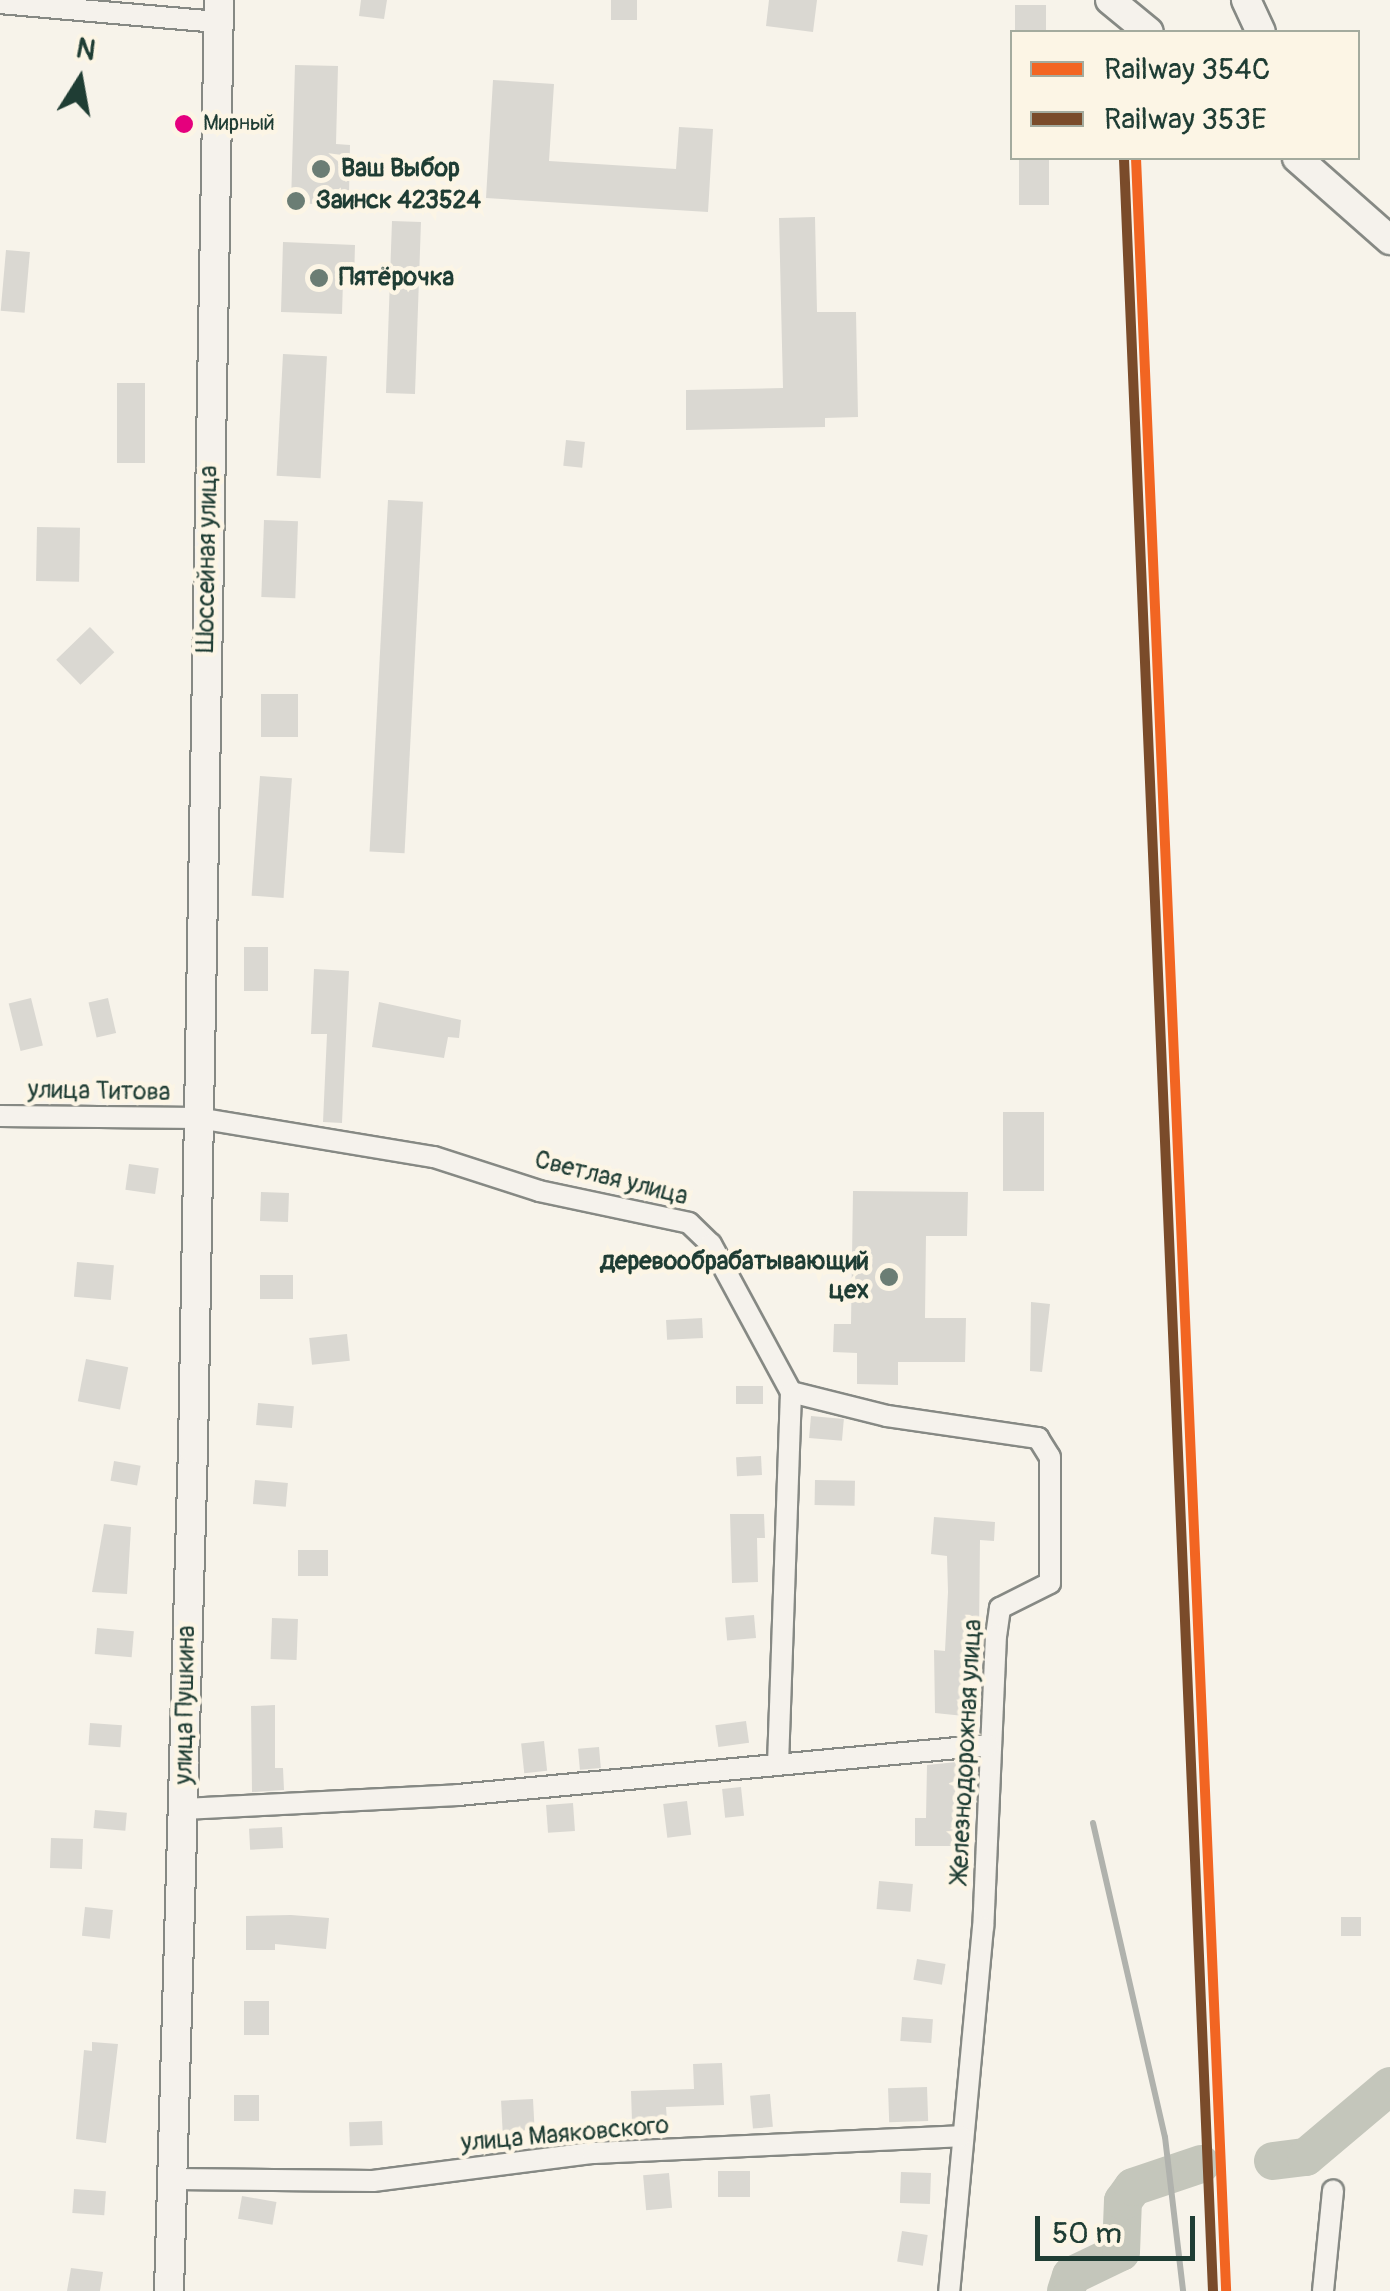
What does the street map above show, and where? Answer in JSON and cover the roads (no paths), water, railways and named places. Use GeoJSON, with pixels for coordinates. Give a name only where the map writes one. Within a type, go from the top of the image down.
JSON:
{"type":"FeatureCollection","features":[{"type":"Feature","properties":{"kind":"main road"},"geometry":{"type":"LineString","coordinates":[[1246,0],[1260,30]]}},
{"type":"Feature","properties":{"kind":"main road","name":"Шоссейная улица"},"geometry":{"type":"LineString","coordinates":[[198,1118],[218,11]]}},
{"type":"Feature","properties":{"kind":"main road"},"geometry":{"type":"LineString","coordinates":[[1298,160],[1390,240]]}},
{"type":"Feature","properties":{"kind":"main road","name":"улица Пушкина"},"geometry":{"type":"LineString","coordinates":[[169,2291],[184,1809],[198,1118]]}},
{"type":"Feature","properties":{"kind":"street"},"geometry":{"type":"LineString","coordinates":[[0,4],[218,11]]}},
{"type":"Feature","properties":{"kind":"street","name":"улица Титова"},"geometry":{"type":"LineString","coordinates":[[0,1116],[198,1118]]}},
{"type":"Feature","properties":{"kind":"street","name":"Светлая улица"},"geometry":{"type":"LineString","coordinates":[[198,1118],[434,1157],[539,1192],[689,1223],[711,1244],[791,1392]]}},
{"type":"Feature","properties":{"kind":"street"},"geometry":{"type":"LineString","coordinates":[[778,1763],[791,1392]]}},
{"type":"Feature","properties":{"kind":"street","name":"Железнодорожная улица"},"geometry":{"type":"LineString","coordinates":[[791,1392],[887,1416],[1038,1438],[1050,1457],[1050,1582],[1000,1608],[989,1745],[983,1927],[949,2291]]}},
{"type":"Feature","properties":{"kind":"street"},"geometry":{"type":"LineString","coordinates":[[184,1809],[458,1795],[989,1745]]}},
{"type":"Feature","properties":{"kind":"street","name":"улица Маяковского"},"geometry":{"type":"LineString","coordinates":[[174,2180],[373,2181],[593,2153],[961,2136]]}},
{"type":"Feature","properties":{"kind":"street"},"geometry":{"type":"LineString","coordinates":[[1323,2291],[1333,2190]]}},
{"type":"Feature","properties":{"kind":"waterway"},"geometry":{"type":"LineString","coordinates":[[1273,2161],[1306,2157],[1390,2086]]}},
{"type":"Feature","properties":{"kind":"waterway"},"geometry":{"type":"LineString","coordinates":[[1066,2291],[1071,2276],[1121,2252],[1123,2201],[1133,2187],[1201,2164]]}},
{"type":"Feature","properties":{"kind":"railway"},"geometry":{"type":"LineString","coordinates":[[1093,1823],[1165,2137],[1183,2291]]}},
{"type":"Feature","properties":{"kind":"rail line","name":"353Е"},"geometry":{"type":"LineString","coordinates":[[1124,160],[1213,2291]]}},
{"type":"Feature","properties":{"kind":"rail line","name":"354С"},"geometry":{"type":"LineString","coordinates":[[1136,160],[1226,2291]]}},
{"type":"Feature","properties":{"kind":"place","name":"Мирный"},"geometry":{"type":"Point","coordinates":[184,124]}},
{"type":"Feature","properties":{"kind":"place","name":"Ваш Выбор"},"geometry":{"type":"Point","coordinates":[321,169]}},
{"type":"Feature","properties":{"kind":"place","name":"Заинск 423524"},"geometry":{"type":"Point","coordinates":[296,201]}},
{"type":"Feature","properties":{"kind":"place","name":"Пятёрочка"},"geometry":{"type":"Point","coordinates":[319,278]}},
{"type":"Feature","properties":{"kind":"place","name":"деревообрабатывающий цех"},"geometry":{"type":"Point","coordinates":[889,1277]}}]}
